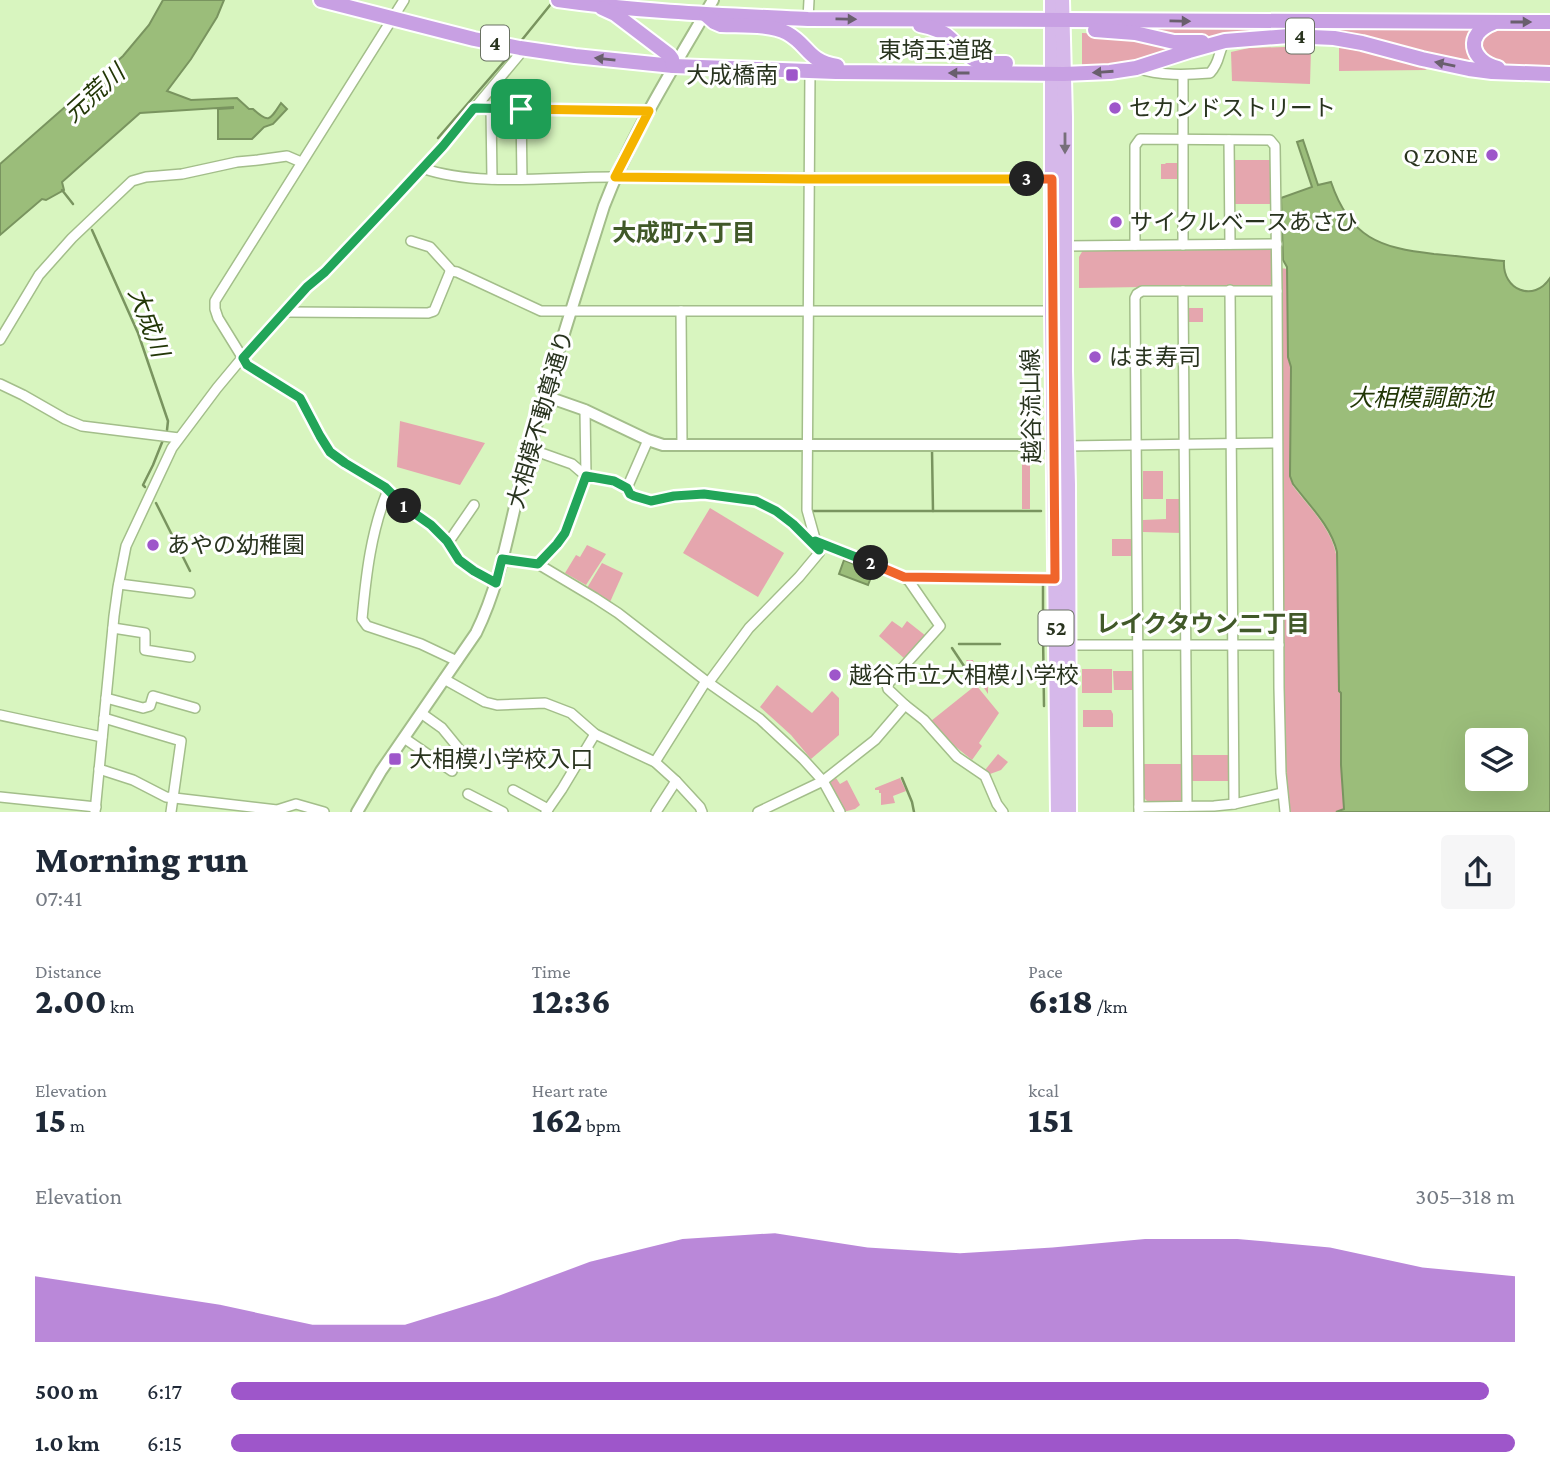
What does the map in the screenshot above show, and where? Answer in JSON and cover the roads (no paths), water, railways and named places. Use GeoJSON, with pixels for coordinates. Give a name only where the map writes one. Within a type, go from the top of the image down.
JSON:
{"type":"FeatureCollection","features":[{"type":"Feature","properties":{"kind":"highway","name":"東埼玉道路"},"geometry":{"type":"LineString","coordinates":[[321,0],[520,48],[673,66],[870,72],[1110,72],[1136,68],[1225,41],[1289,36],[1334,38],[1469,69],[1544,74]]}},
{"type":"Feature","properties":{"kind":"highway","name":"東埼玉道路"},"geometry":{"type":"LineString","coordinates":[[564,0],[705,14],[808,19],[1059,23],[1550,22]]}},
{"type":"Feature","properties":{"kind":"highway"},"geometry":{"type":"LineString","coordinates":[[594,5],[615,15],[642,34],[669,55],[673,66]]}},
{"type":"Feature","properties":{"kind":"highway","name":"4"},"geometry":{"type":"LineString","coordinates":[[705,14],[721,25],[784,31],[818,61],[870,72]]}},
{"type":"Feature","properties":{"kind":"highway","name":"4"},"geometry":{"type":"LineString","coordinates":[[894,20],[941,31],[968,56],[978,61],[1020,64],[1056,72]]}},
{"type":"Feature","properties":{"kind":"highway","name":"4"},"geometry":{"type":"LineString","coordinates":[[1495,22],[1483,28],[1475,37],[1474,46],[1481,60],[1497,68],[1544,74]]}},
{"type":"Feature","properties":{"kind":"highway","name":"4"},"geometry":{"type":"LineString","coordinates":[[1059,23],[1119,30],[1164,41],[1225,41]]}},
{"type":"Feature","properties":{"kind":"main road","name":"越谷流山線"},"geometry":{"type":"LineString","coordinates":[[1052,0],[1059,23]]}},
{"type":"Feature","properties":{"kind":"main road","name":"越谷流山線"},"geometry":{"type":"LineString","coordinates":[[1062,0],[1052,179],[1052,311],[1068,645],[1069,812]]}},
{"type":"Feature","properties":{"kind":"main road","name":"越谷流山線"},"geometry":{"type":"LineString","coordinates":[[1056,72],[1065,246],[1055,579],[1058,812]]}},
{"type":"Feature","properties":{"kind":"street"},"geometry":{"type":"LineString","coordinates":[[404,0],[215,301],[215,309],[247,365],[300,398],[334,456],[388,490],[405,507],[431,525],[447,541],[459,560],[496,583]]}},
{"type":"Feature","properties":{"kind":"street","name":"大相模不動尊通り"},"geometry":{"type":"LineString","coordinates":[[356,812],[457,661],[492,597],[545,396],[604,206],[615,177],[649,111],[713,0]]}},
{"type":"Feature","properties":{"kind":"street"},"geometry":{"type":"LineString","coordinates":[[808,19],[809,0]]}},
{"type":"Feature","properties":{"kind":"street"},"geometry":{"type":"LineString","coordinates":[[1136,68],[1183,75],[1210,73],[1218,64],[1220,49],[1225,41]]}},
{"type":"Feature","properties":{"kind":"street"},"geometry":{"type":"LineString","coordinates":[[0,797],[96,810],[113,628],[126,546],[172,448],[243,358],[307,287],[325,272],[443,146],[519,55],[520,48]]}},
{"type":"Feature","properties":{"kind":"street"},"geometry":{"type":"LineString","coordinates":[[655,762],[708,681],[748,628],[819,554],[807,510],[810,71]]}},
{"type":"Feature","properties":{"kind":"street"},"geometry":{"type":"LineString","coordinates":[[1183,75],[1183,245]]}},
{"type":"Feature","properties":{"kind":"street"},"geometry":{"type":"LineString","coordinates":[[474,108],[649,111]]}},
{"type":"Feature","properties":{"kind":"street"},"geometry":{"type":"LineString","coordinates":[[491,109],[492,179]]}},
{"type":"Feature","properties":{"kind":"street"},"geometry":{"type":"LineString","coordinates":[[521,109],[522,179]]}},
{"type":"Feature","properties":{"kind":"street"},"geometry":{"type":"LineString","coordinates":[[1135,245],[1135,146],[1140,139],[1270,140],[1275,146],[1279,645],[1282,793],[1285,812]]}},
{"type":"Feature","properties":{"kind":"street"},"geometry":{"type":"LineString","coordinates":[[1229,140],[1230,244]]}},
{"type":"Feature","properties":{"kind":"street"},"geometry":{"type":"LineString","coordinates":[[0,340],[39,275],[72,238],[132,181],[287,156],[301,162]]}},
{"type":"Feature","properties":{"kind":"street"},"geometry":{"type":"LineString","coordinates":[[422,168],[460,177],[492,179],[1052,179]]}},
{"type":"Feature","properties":{"kind":"street"},"geometry":{"type":"LineString","coordinates":[[411,241],[430,247],[450,271],[541,311],[1052,311]]}},
{"type":"Feature","properties":{"kind":"street"},"geometry":{"type":"LineString","coordinates":[[1065,246],[1276,244]]}},
{"type":"Feature","properties":{"kind":"street"},"geometry":{"type":"LineString","coordinates":[[286,312],[428,313],[434,310],[450,271]]}},
{"type":"Feature","properties":{"kind":"street"},"geometry":{"type":"LineString","coordinates":[[1230,290],[1234,804]]}},
{"type":"Feature","properties":{"kind":"street"},"geometry":{"type":"LineString","coordinates":[[1277,291],[1142,291],[1135,298],[1139,810],[1234,804],[1282,793]]}},
{"type":"Feature","properties":{"kind":"street"},"geometry":{"type":"LineString","coordinates":[[1183,291],[1187,806]]}},
{"type":"Feature","properties":{"kind":"street"},"geometry":{"type":"LineString","coordinates":[[681,311],[682,445]]}},
{"type":"Feature","properties":{"kind":"street"},"geometry":{"type":"LineString","coordinates":[[0,384],[82,426],[179,438]]}},
{"type":"Feature","properties":{"kind":"street"},"geometry":{"type":"LineString","coordinates":[[545,396],[585,410],[659,445],[1277,443]]}},
{"type":"Feature","properties":{"kind":"street"},"geometry":{"type":"LineString","coordinates":[[538,564],[565,533],[586,476],[585,410]]}},
{"type":"Feature","properties":{"kind":"street"},"geometry":{"type":"LineString","coordinates":[[627,488],[648,440]]}},
{"type":"Feature","properties":{"kind":"street"},"geometry":{"type":"LineString","coordinates":[[530,449],[572,464],[586,476],[614,481],[627,488],[630,494],[651,501],[704,494],[756,501],[776,511],[817,545],[904,577],[940,626],[887,685],[888,689],[924,720],[957,757],[985,776],[1003,812]]}},
{"type":"Feature","properties":{"kind":"street"},"geometry":{"type":"LineString","coordinates":[[388,490],[379,512],[371,548],[362,619],[367,626],[410,640],[457,661]]}},
{"type":"Feature","properties":{"kind":"street"},"geometry":{"type":"LineString","coordinates":[[447,541],[474,505]]}},
{"type":"Feature","properties":{"kind":"street"},"geometry":{"type":"LineString","coordinates":[[502,559],[538,564],[618,612],[760,719],[823,781],[840,812]]}},
{"type":"Feature","properties":{"kind":"street"},"geometry":{"type":"LineString","coordinates":[[904,577],[1055,579]]}},
{"type":"Feature","properties":{"kind":"street"},"geometry":{"type":"LineString","coordinates":[[119,584],[190,593]]}},
{"type":"Feature","properties":{"kind":"street"},"geometry":{"type":"LineString","coordinates":[[113,628],[145,633],[145,649],[190,657]]}},
{"type":"Feature","properties":{"kind":"street"},"geometry":{"type":"LineString","coordinates":[[1068,645],[1279,645]]}},
{"type":"Feature","properties":{"kind":"street"},"geometry":{"type":"LineString","coordinates":[[444,680],[485,702],[498,705],[545,703],[570,713],[595,734],[655,762],[676,781],[702,812]]}},
{"type":"Feature","properties":{"kind":"street"},"geometry":{"type":"LineString","coordinates":[[106,698],[143,708],[150,706],[153,696],[195,708]]}},
{"type":"Feature","properties":{"kind":"street"},"geometry":{"type":"LineString","coordinates":[[758,812],[823,781],[875,740],[905,705]]}},
{"type":"Feature","properties":{"kind":"street"},"geometry":{"type":"LineString","coordinates":[[404,738],[452,771],[460,750],[442,728],[421,713]]}},
{"type":"Feature","properties":{"kind":"street"},"geometry":{"type":"LineString","coordinates":[[0,715],[102,737]]}},
{"type":"Feature","properties":{"kind":"street"},"geometry":{"type":"LineString","coordinates":[[104,718],[181,741],[171,812]]}},
{"type":"Feature","properties":{"kind":"street"},"geometry":{"type":"LineString","coordinates":[[513,790],[547,810],[595,734]]}},
{"type":"Feature","properties":{"kind":"street"},"geometry":{"type":"LineString","coordinates":[[100,769],[133,780],[173,799],[276,810],[296,804],[324,812]]}},
{"type":"Feature","properties":{"kind":"street"},"geometry":{"type":"LineString","coordinates":[[656,812],[676,781]]}},
{"type":"Feature","properties":{"kind":"street"},"geometry":{"type":"LineString","coordinates":[[468,794],[503,812]]}},
{"type":"Feature","properties":{"kind":"water","name":"元荒川"},"geometry":{"type":"Polygon","coordinates":[[[163,0],[224,0],[217,17],[191,59],[167,91],[191,100],[237,98],[249,109],[266,118],[272,116],[281,103],[287,109],[273,124],[264,127],[252,139],[218,139],[218,109],[233,107],[140,113],[62,182],[64,190],[46,200],[42,199],[0,235],[0,164],[123,56],[149,25],[163,0]]]}},
{"type":"Feature","properties":{"kind":"water","name":"大相模調節池"},"geometry":{"type":"Polygon","coordinates":[[[1303,140],[1318,185],[1331,182],[1348,216],[1369,237],[1398,248],[1504,261],[1508,279],[1520,290],[1536,290],[1550,278],[1550,812],[1336,812],[1344,809],[1337,552],[1325,525],[1293,484],[1290,476],[1291,367],[1288,357],[1287,267],[1283,260],[1281,198],[1312,187],[1297,142],[1303,140]]]}},
{"type":"Feature","properties":{"kind":"water"},"geometry":{"type":"Polygon","coordinates":[[[844,560],[873,572],[868,585],[839,574],[844,560]]]}},
{"type":"Feature","properties":{"kind":"waterway"},"geometry":{"type":"LineString","coordinates":[[521,41],[551,4]]}},
{"type":"Feature","properties":{"kind":"waterway"},"geometry":{"type":"LineString","coordinates":[[438,138],[508,57]]}},
{"type":"Feature","properties":{"kind":"waterway"},"geometry":{"type":"LineString","coordinates":[[62,190],[73,204]]}},
{"type":"Feature","properties":{"kind":"waterway","name":"大成川"},"geometry":{"type":"LineString","coordinates":[[92,230],[138,333],[168,421],[167,430]]}},
{"type":"Feature","properties":{"kind":"waterway","name":"大成川"},"geometry":{"type":"LineString","coordinates":[[145,487],[143,485],[163,440]]}},
{"type":"Feature","properties":{"kind":"waterway"},"geometry":{"type":"LineString","coordinates":[[932,450],[933,511]]}},
{"type":"Feature","properties":{"kind":"waterway","name":"大成川"},"geometry":{"type":"LineString","coordinates":[[156,503],[190,571]]}},
{"type":"Feature","properties":{"kind":"waterway"},"geometry":{"type":"LineString","coordinates":[[813,511],[1041,511]]}},
{"type":"Feature","properties":{"kind":"waterway"},"geometry":{"type":"LineString","coordinates":[[1043,584],[1043,625]]}},
{"type":"Feature","properties":{"kind":"waterway"},"geometry":{"type":"LineString","coordinates":[[1043,634],[1044,706]]}},
{"type":"Feature","properties":{"kind":"waterway"},"geometry":{"type":"LineString","coordinates":[[959,644],[1000,644]]}},
{"type":"Feature","properties":{"kind":"waterway"},"geometry":{"type":"LineString","coordinates":[[952,648],[976,684]]}},
{"type":"Feature","properties":{"kind":"waterway"},"geometry":{"type":"LineString","coordinates":[[902,778],[914,812]]}},
{"type":"Feature","properties":{"kind":"place","name":"大成橋南"},"geometry":{"type":"Point","coordinates":[792,75]}},
{"type":"Feature","properties":{"kind":"place","name":"セカンドストリート"},"geometry":{"type":"Point","coordinates":[1115,108]}},
{"type":"Feature","properties":{"kind":"place","name":"Q ZONE"},"geometry":{"type":"Point","coordinates":[1492,155]}},
{"type":"Feature","properties":{"kind":"place","name":"サイクルベースあさひ"},"geometry":{"type":"Point","coordinates":[1116,222]}},
{"type":"Feature","properties":{"kind":"place","name":"はま寿司"},"geometry":{"type":"Point","coordinates":[1095,357]}},
{"type":"Feature","properties":{"kind":"place","name":"あやの幼稚園"},"geometry":{"type":"Point","coordinates":[153,545]}},
{"type":"Feature","properties":{"kind":"place","name":"越谷市立大相模小学校"},"geometry":{"type":"Point","coordinates":[835,675]}},
{"type":"Feature","properties":{"kind":"place","name":"大相模小学校入口"},"geometry":{"type":"Point","coordinates":[395,759]}},
{"type":"Feature","properties":{"kind":"district","name":"大成町六丁目"},"geometry":{"type":"Point","coordinates":[684,232]}},
{"type":"Feature","properties":{"kind":"district","name":"レイクタウン二丁目"},"geometry":{"type":"Point","coordinates":[1203,623]}}]}
